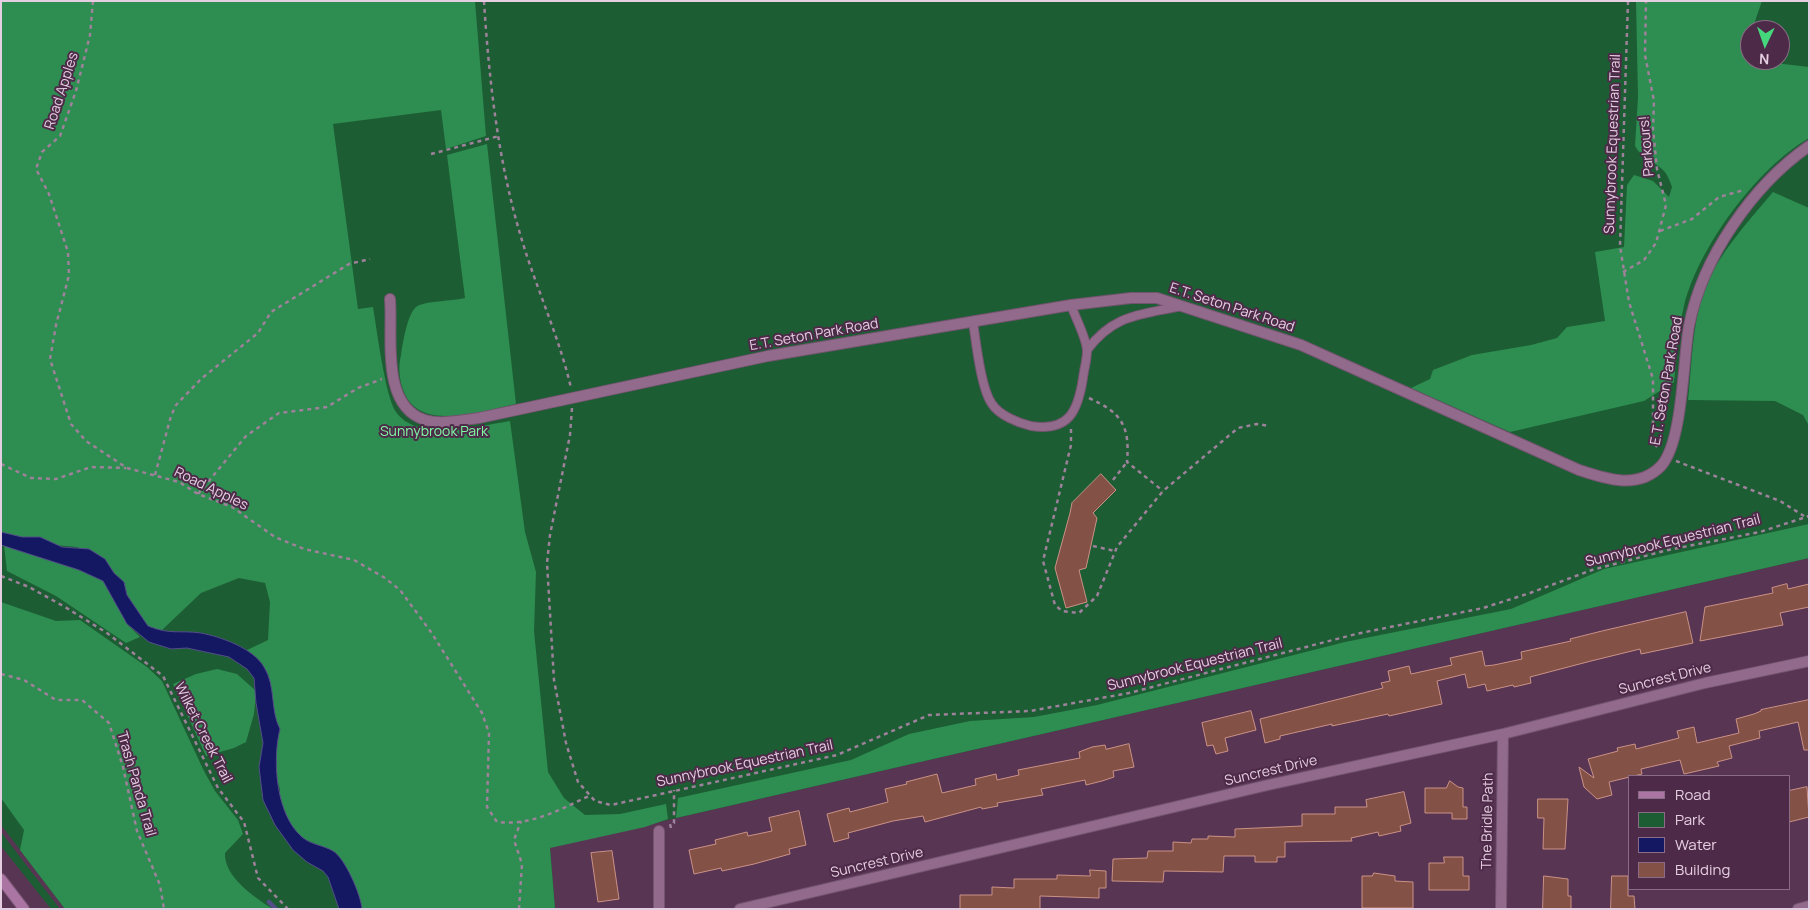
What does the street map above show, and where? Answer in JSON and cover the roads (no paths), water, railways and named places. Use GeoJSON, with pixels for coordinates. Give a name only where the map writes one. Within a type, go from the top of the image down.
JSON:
{"type":"FeatureCollection","features":[{"type":"Feature","properties":{"kind":"main road"},"geometry":{"type":"LineString","coordinates":[[1,879],[24,909]]}},
{"type":"Feature","properties":{"kind":"street","name":"E.T. Seton Park Road"},"geometry":{"type":"LineString","coordinates":[[390,299],[392,378],[400,398],[410,412],[424,420],[440,422],[457,421],[768,356],[1071,305],[1131,298],[1157,298],[1301,345],[1549,458],[1592,475],[1614,480],[1635,480],[1656,470],[1667,457],[1678,412],[1690,325],[1698,290],[1708,267],[1720,245],[1751,202],[1792,158],[1809,146]]}},
{"type":"Feature","properties":{"kind":"street","name":"Suncrest Drive"},"geometry":{"type":"LineString","coordinates":[[740,909],[1268,785],[1503,734],[1705,683],[1809,662]]}},
{"type":"Feature","properties":{"kind":"street","name":"The Bridle Path"},"geometry":{"type":"LineString","coordinates":[[1501,909],[1503,734]]}},
{"type":"Feature","properties":{"kind":"street"},"geometry":{"type":"LineString","coordinates":[[658,909],[659,831]]}},
{"type":"Feature","properties":{"kind":"street"},"geometry":{"type":"LineString","coordinates":[[1798,909],[1809,906]]}},
{"type":"Feature","properties":{"kind":"lane"},"geometry":{"type":"LineString","coordinates":[[973,322],[986,391],[992,404],[1014,420],[1041,427],[1057,426],[1071,417],[1081,394],[1087,350],[1071,305]]}},
{"type":"Feature","properties":{"kind":"lane"},"geometry":{"type":"LineString","coordinates":[[1087,350],[1106,328],[1119,321],[1181,306]]}},
{"type":"Feature","properties":{"kind":"water"},"geometry":{"type":"Polygon","coordinates":[[[1,532],[22,537],[40,537],[62,547],[89,549],[105,559],[114,573],[124,582],[127,595],[148,626],[156,629],[194,632],[218,637],[245,649],[259,660],[268,674],[275,714],[280,729],[276,756],[278,786],[286,815],[302,837],[338,855],[352,877],[362,909],[339,909],[328,877],[323,871],[307,862],[293,850],[275,825],[263,800],[259,767],[263,743],[254,678],[247,669],[229,657],[187,648],[171,649],[149,642],[127,624],[103,581],[79,570],[1,545],[1,532]]]}},
{"type":"Feature","properties":{"kind":"waterway"},"geometry":{"type":"LineString","coordinates":[[269,902],[276,909]]}},
{"type":"Feature","properties":{"kind":"park label","name":"Sunnybrook Park"},"geometry":{"type":"Point","coordinates":[434,432]}}]}
